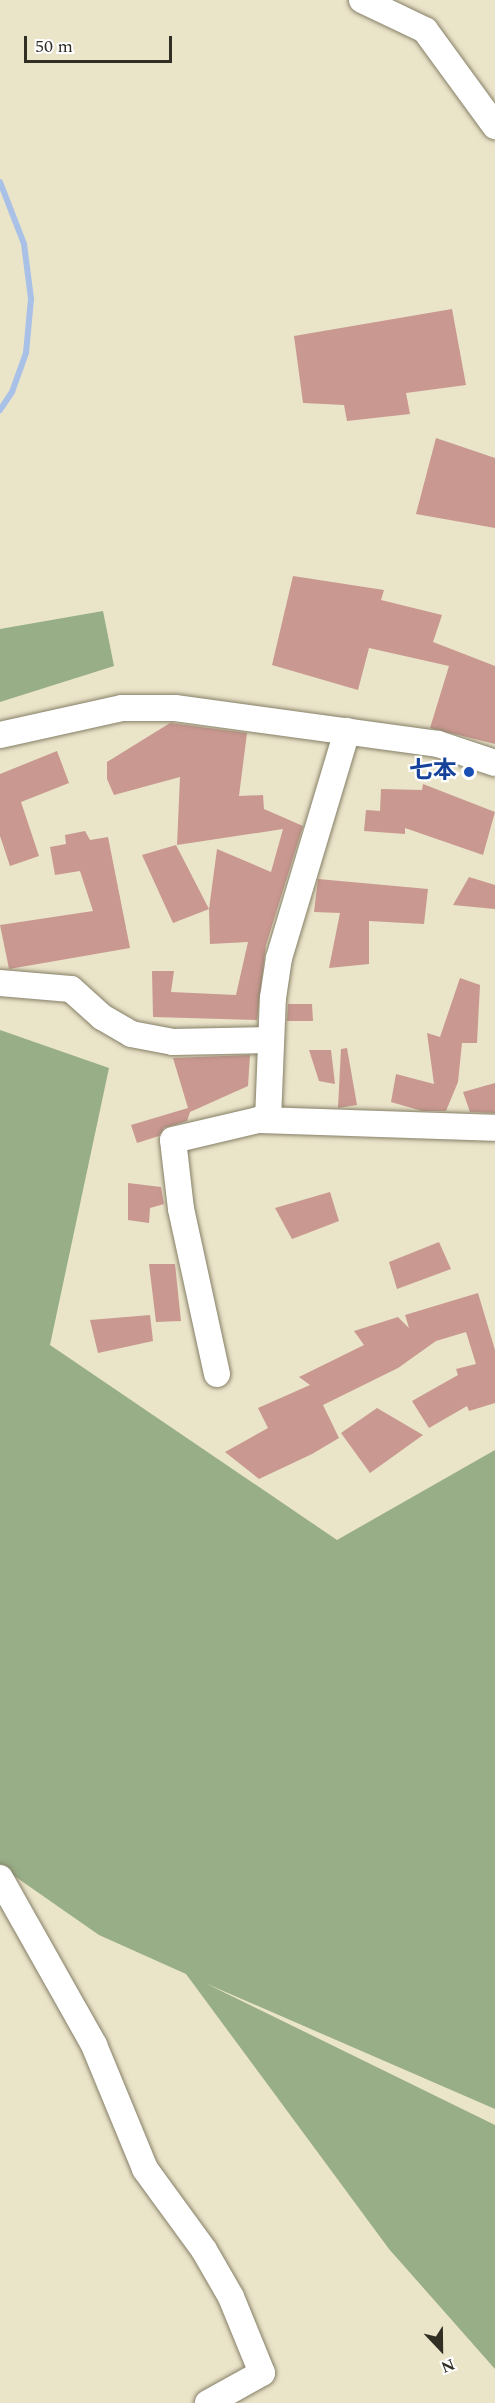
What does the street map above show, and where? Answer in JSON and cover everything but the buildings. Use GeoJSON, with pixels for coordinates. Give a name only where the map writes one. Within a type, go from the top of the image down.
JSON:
{"type":"FeatureCollection","features":[{"type":"Feature","properties":{"kind":"street"},"geometry":{"type":"LineString","coordinates":[[362,0],[425,30],[495,126]]}},
{"type":"Feature","properties":{"kind":"street"},"geometry":{"type":"LineString","coordinates":[[0,735],[70,717],[132,708],[175,708],[438,744],[495,763]]}},
{"type":"Feature","properties":{"kind":"street"},"geometry":{"type":"LineString","coordinates":[[268,1120],[271,1040],[279,958],[347,731]]}},
{"type":"Feature","properties":{"kind":"street"},"geometry":{"type":"LineString","coordinates":[[0,983],[71,989],[102,1017],[131,1035],[173,1042],[271,1040]]}},
{"type":"Feature","properties":{"kind":"street"},"geometry":{"type":"LineString","coordinates":[[218,1374],[181,1209],[173,1140],[268,1120],[495,1128]]}},
{"type":"Feature","properties":{"kind":"street"},"geometry":{"type":"LineString","coordinates":[[0,1878],[94,2046],[145,2169],[204,2250],[231,2297],[262,2373],[208,2403]]}},
{"type":"Feature","properties":{"kind":"green space"},"geometry":{"type":"Polygon","coordinates":[[[103,611],[114,666],[0,702],[0,629],[103,611]]]}},
{"type":"Feature","properties":{"kind":"green space"},"geometry":{"type":"Polygon","coordinates":[[[0,1030],[109,1068],[50,1345],[337,1540],[495,1450],[495,2109],[205,1983],[495,2125],[495,2369],[389,2249],[186,1974],[99,1935],[0,1866],[0,1030]]]}},
{"type":"Feature","properties":{"kind":"waterway"},"geometry":{"type":"LineString","coordinates":[[0,182],[24,244],[31,299],[26,353],[12,392],[0,410]]}},
{"type":"Feature","properties":{"kind":"place","name":"七本"},"geometry":{"type":"Point","coordinates":[469,772]}}]}
